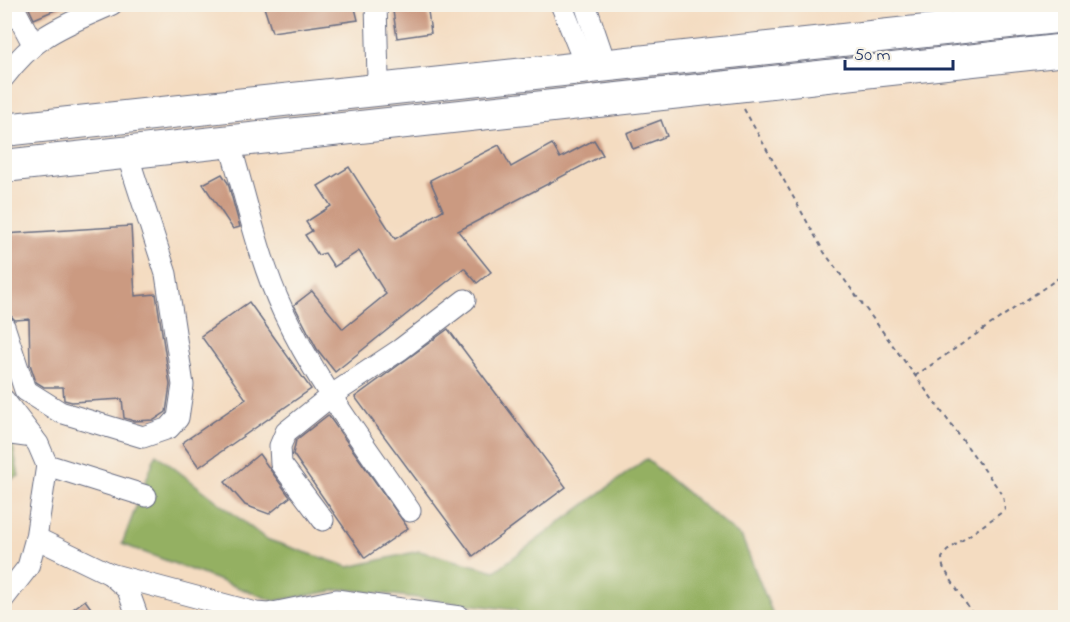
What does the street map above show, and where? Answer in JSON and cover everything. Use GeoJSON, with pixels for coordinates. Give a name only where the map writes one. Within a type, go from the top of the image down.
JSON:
{"type":"FeatureCollection","features":[{"type":"Feature","properties":{"kind":"highway"},"geometry":{"type":"LineString","coordinates":[[4,130],[1065,16]]}},
{"type":"Feature","properties":{"kind":"highway"},"geometry":{"type":"LineString","coordinates":[[4,166],[1065,50]]}},
{"type":"Feature","properties":{"kind":"street"},"geometry":{"type":"LineString","coordinates":[[12,4],[33,44]]}},
{"type":"Feature","properties":{"kind":"street"},"geometry":{"type":"LineString","coordinates":[[4,77],[33,44],[49,33],[112,4]]}},
{"type":"Feature","properties":{"kind":"street"},"geometry":{"type":"LineString","coordinates":[[376,4],[378,78]]}},
{"type":"Feature","properties":{"kind":"street"},"geometry":{"type":"LineString","coordinates":[[561,4],[592,55]]}},
{"type":"Feature","properties":{"kind":"street"},"geometry":{"type":"LineString","coordinates":[[585,4],[592,55]]}},
{"type":"Feature","properties":{"kind":"street"},"geometry":{"type":"LineString","coordinates":[[4,115],[592,55],[1027,4]]}},
{"type":"Feature","properties":{"kind":"street"},"geometry":{"type":"LineString","coordinates":[[4,180],[1065,65]]}},
{"type":"Feature","properties":{"kind":"street"},"geometry":{"type":"LineString","coordinates":[[233,155],[266,268],[282,310],[305,353],[410,511]]}},
{"type":"Feature","properties":{"kind":"street"},"geometry":{"type":"LineString","coordinates":[[4,326],[25,390],[60,412],[143,437],[169,428],[178,418],[183,385],[166,274],[131,166]]}},
{"type":"Feature","properties":{"kind":"street"},"geometry":{"type":"LineString","coordinates":[[323,520],[281,464],[280,446],[286,432],[332,395],[401,349],[465,300]]}},
{"type":"Feature","properties":{"kind":"street"},"geometry":{"type":"LineString","coordinates":[[4,400],[33,437],[46,473],[36,538],[28,567],[4,598]]}},
{"type":"Feature","properties":{"kind":"street"},"geometry":{"type":"LineString","coordinates":[[4,433],[33,437]]}},
{"type":"Feature","properties":{"kind":"street"},"geometry":{"type":"LineString","coordinates":[[46,473],[146,496]]}},
{"type":"Feature","properties":{"kind":"street"},"geometry":{"type":"LineString","coordinates":[[36,538],[110,574],[256,613],[268,614],[336,600],[460,616]]}},
{"type":"Feature","properties":{"kind":"street"},"geometry":{"type":"LineString","coordinates":[[110,574],[128,590],[138,618]]}},
{"type":"Feature","properties":{"kind":"path"},"geometry":{"type":"LineString","coordinates":[[740,100],[824,252],[1004,495],[1005,510],[946,551],[942,558],[943,567],[975,618]]}},
{"type":"Feature","properties":{"kind":"path"},"geometry":{"type":"LineString","coordinates":[[915,376],[1065,273]]}},
{"type":"Feature","properties":{"kind":"green space"},"geometry":{"type":"Polygon","coordinates":[[[4,403],[19,476],[5,482],[4,482],[4,403]]]}},
{"type":"Feature","properties":{"kind":"green space"},"geometry":{"type":"Polygon","coordinates":[[[156,454],[266,539],[349,567],[419,551],[495,571],[646,459],[742,538],[774,617],[522,617],[515,610],[345,589],[274,601],[122,544],[156,454]]]}},
{"type":"Feature","properties":{"kind":"building"},"geometry":{"type":"Polygon","coordinates":[[[27,4],[69,4],[34,19],[27,4]]]}},
{"type":"Feature","properties":{"kind":"building"},"geometry":{"type":"Polygon","coordinates":[[[263,4],[354,4],[358,20],[272,32],[263,4]]]}},
{"type":"Feature","properties":{"kind":"building"},"geometry":{"type":"Polygon","coordinates":[[[392,4],[427,4],[431,33],[397,38],[392,4]]]}},
{"type":"Feature","properties":{"kind":"building"},"geometry":{"type":"Polygon","coordinates":[[[661,120],[667,136],[633,149],[627,133],[661,120]]]}},
{"type":"Feature","properties":{"kind":"building"},"geometry":{"type":"Polygon","coordinates":[[[594,140],[603,155],[458,231],[491,272],[477,283],[464,268],[335,372],[317,349],[294,305],[312,291],[343,329],[386,294],[359,251],[334,267],[325,253],[318,255],[305,235],[312,231],[306,222],[331,206],[318,186],[349,167],[395,239],[443,210],[430,180],[499,145],[511,167],[552,144],[560,158],[594,140]]]}},
{"type":"Feature","properties":{"kind":"building"},"geometry":{"type":"Polygon","coordinates":[[[222,174],[228,183],[240,227],[233,229],[203,184],[222,174]]]}},
{"type":"Feature","properties":{"kind":"building"},"geometry":{"type":"Polygon","coordinates":[[[131,226],[135,296],[156,294],[170,385],[166,412],[154,420],[134,421],[124,418],[122,399],[72,402],[64,400],[63,387],[44,387],[36,382],[30,364],[29,319],[15,320],[9,314],[4,234],[131,226]]]}},
{"type":"Feature","properties":{"kind":"building"},"geometry":{"type":"Polygon","coordinates":[[[249,302],[311,389],[199,467],[182,443],[246,399],[201,336],[249,302]]]}},
{"type":"Feature","properties":{"kind":"building"},"geometry":{"type":"Polygon","coordinates":[[[448,329],[566,487],[473,556],[355,397],[448,329]]]}},
{"type":"Feature","properties":{"kind":"building"},"geometry":{"type":"Polygon","coordinates":[[[328,415],[408,528],[365,558],[293,454],[296,440],[328,415]]]}},
{"type":"Feature","properties":{"kind":"building"},"geometry":{"type":"Polygon","coordinates":[[[259,454],[290,497],[269,514],[245,505],[225,482],[259,454]]]}},
{"type":"Feature","properties":{"kind":"building"},"geometry":{"type":"Polygon","coordinates":[[[85,600],[98,618],[61,618],[85,600]]]}}]}
